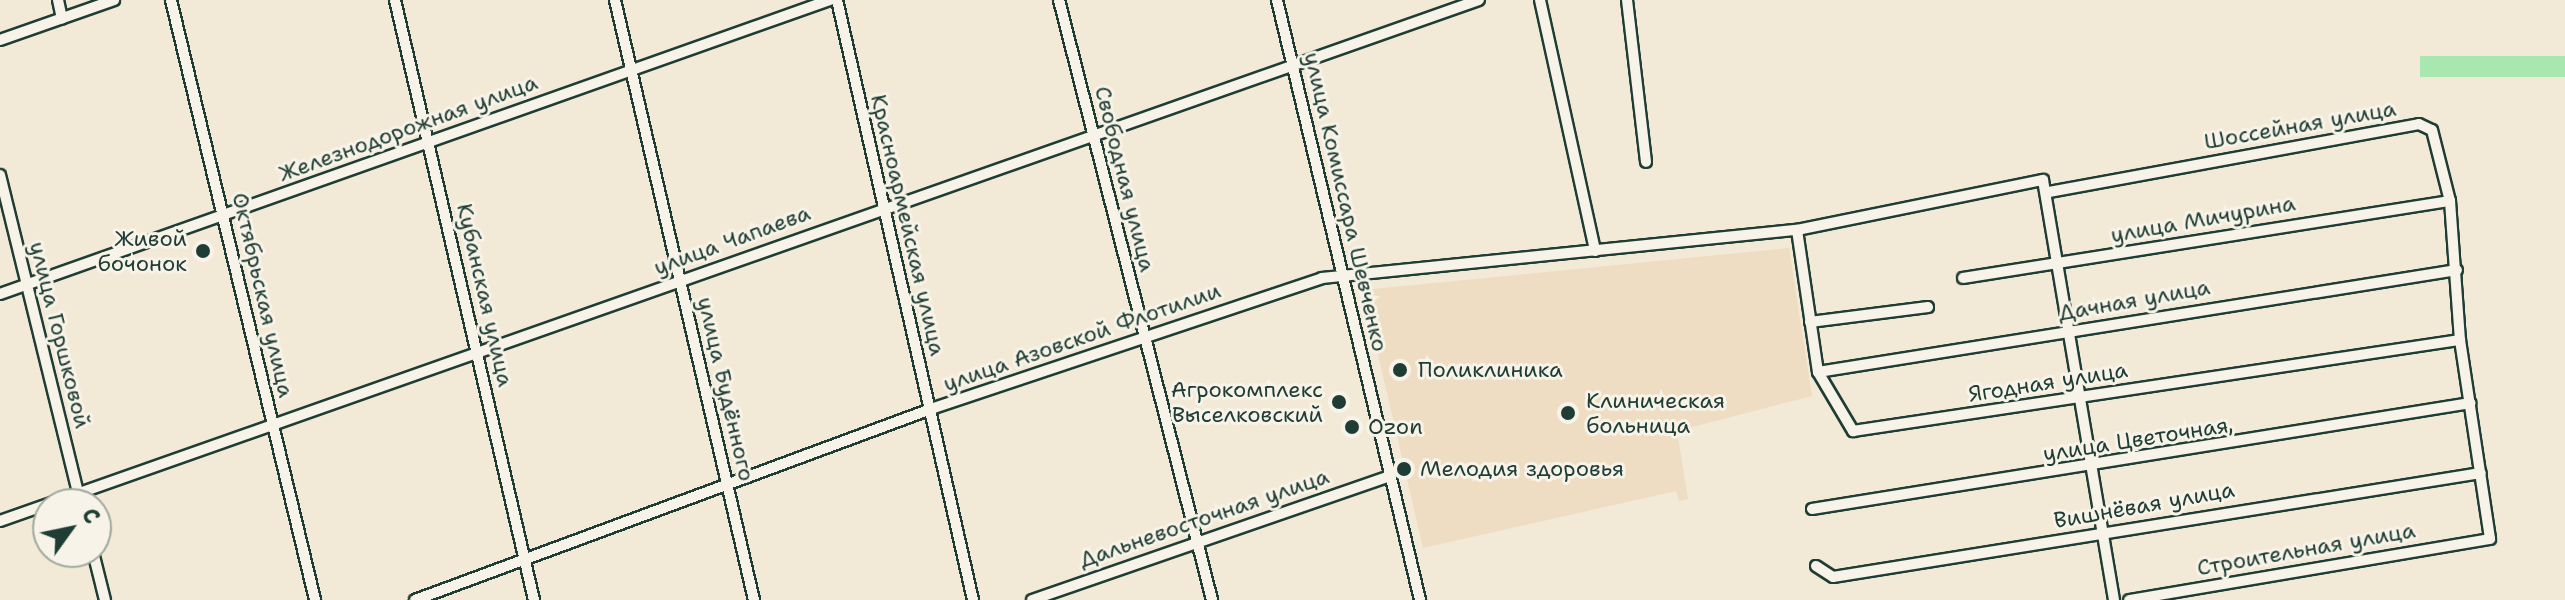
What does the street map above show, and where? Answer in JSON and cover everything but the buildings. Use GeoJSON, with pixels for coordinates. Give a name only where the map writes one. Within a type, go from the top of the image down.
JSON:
{"type":"FeatureCollection","features":[{"type":"Feature","properties":{"kind":"street"},"geometry":{"type":"LineString","coordinates":[[58,0],[62,19]]}},
{"type":"Feature","properties":{"kind":"street"},"geometry":{"type":"LineString","coordinates":[[0,40],[114,0]]}},
{"type":"Feature","properties":{"kind":"street","name":"Октябрьская улица"},"geometry":{"type":"LineString","coordinates":[[171,0],[315,600]]}},
{"type":"Feature","properties":{"kind":"street","name":"Кубанская улица"},"geometry":{"type":"LineString","coordinates":[[395,0],[534,600]]}},
{"type":"Feature","properties":{"kind":"street","name":"улица Будённого"},"geometry":{"type":"LineString","coordinates":[[615,0],[754,600]]}},
{"type":"Feature","properties":{"kind":"street","name":"Железнодорожная улица"},"geometry":{"type":"LineString","coordinates":[[0,294],[224,217],[630,68],[830,0]]}},
{"type":"Feature","properties":{"kind":"street","name":"Красноармейская улица"},"geometry":{"type":"LineString","coordinates":[[837,0],[973,600]]}},
{"type":"Feature","properties":{"kind":"street","name":"Свободная улица"},"geometry":{"type":"LineString","coordinates":[[1059,0],[1212,600]]}},
{"type":"Feature","properties":{"kind":"street","name":"улица Комиссара Шевченко"},"geometry":{"type":"LineString","coordinates":[[1277,0],[1420,600]]}},
{"type":"Feature","properties":{"kind":"street","name":"улица Чапаева"},"geometry":{"type":"LineString","coordinates":[[107,488],[478,351],[1292,61],[1479,0]]}},
{"type":"Feature","properties":{"kind":"street"},"geometry":{"type":"LineString","coordinates":[[1540,0],[1595,251]]}},
{"type":"Feature","properties":{"kind":"street"},"geometry":{"type":"LineString","coordinates":[[1627,0],[1646,162]]}},
{"type":"Feature","properties":{"kind":"street","name":"Шоссейная улица"},"geometry":{"type":"LineString","coordinates":[[1794,230],[2043,180],[2049,192],[2419,124],[2432,130],[2450,201],[2460,340],[2490,539]]}},
{"type":"Feature","properties":{"kind":"street","name":"улица Горшковой"},"geometry":{"type":"LineString","coordinates":[[0,175],[77,488]]}},
{"type":"Feature","properties":{"kind":"street"},"geometry":{"type":"LineString","coordinates":[[2049,192],[2114,600]]}},
{"type":"Feature","properties":{"kind":"street","name":"улица Мичурина"},"geometry":{"type":"LineString","coordinates":[[1963,278],[2450,201]]}},
{"type":"Feature","properties":{"kind":"street","name":"улица Азовской Флотилии"},"geometry":{"type":"LineString","coordinates":[[415,600],[1143,334],[1343,275],[1794,230]]}},
{"type":"Feature","properties":{"kind":"street","name":"Ягодная улица"},"geometry":{"type":"LineString","coordinates":[[1794,230],[1818,372],[1853,431],[2460,340]]}},
{"type":"Feature","properties":{"kind":"street","name":"Дачная улица"},"geometry":{"type":"LineString","coordinates":[[1818,372],[2457,270]]}},
{"type":"Feature","properties":{"kind":"street"},"geometry":{"type":"LineString","coordinates":[[1810,322],[1928,307]]}},
{"type":"Feature","properties":{"kind":"street","name":"улица Цветочная,"},"geometry":{"type":"LineString","coordinates":[[1812,509],[2471,403]]}},
{"type":"Feature","properties":{"kind":"street","name":"Вишнёвая улица"},"geometry":{"type":"LineString","coordinates":[[1816,566],[1833,577],[2481,473]]}},
{"type":"Feature","properties":{"kind":"street","name":"Дальневосточная улица"},"geometry":{"type":"LineString","coordinates":[[1032,600],[1195,540],[1391,476]]}},
{"type":"Feature","properties":{"kind":"street","name":"улица Чапаева"},"geometry":{"type":"LineString","coordinates":[[0,521],[32,512]]}},
{"type":"Feature","properties":{"kind":"street","name":"Строительная улица"},"geometry":{"type":"LineString","coordinates":[[2129,600],[2490,539]]}},
{"type":"Feature","properties":{"kind":"street"},"geometry":{"type":"LineString","coordinates":[[97,568],[105,600]]}},
{"type":"Feature","properties":{"kind":"shaded area","name":"Клиническая больница"},"geometry":{"type":"Polygon","coordinates":[[[1789,248],[1812,396],[1677,431],[1688,499],[1679,501],[1676,491],[1423,548],[1363,290],[1789,248]]]}},
{"type":"Feature","properties":{"kind":"green space"},"geometry":{"type":"Polygon","coordinates":[[[2420,56],[2565,56],[2565,77],[2420,77],[2420,56]]]}},
{"type":"Feature","properties":{"kind":"place","name":"Живой бочонок"},"geometry":{"type":"Point","coordinates":[203,251]}},
{"type":"Feature","properties":{"kind":"place","name":"Поликлиника"},"geometry":{"type":"Point","coordinates":[1400,370]}},
{"type":"Feature","properties":{"kind":"place","name":"Агрокомплекс Выселковский"},"geometry":{"type":"Point","coordinates":[1339,402]}},
{"type":"Feature","properties":{"kind":"place","name":"Клиническая больница"},"geometry":{"type":"Point","coordinates":[1568,413]}},
{"type":"Feature","properties":{"kind":"place","name":"Ozon"},"geometry":{"type":"Point","coordinates":[1352,427]}},
{"type":"Feature","properties":{"kind":"place","name":"Мелодия здоровья"},"geometry":{"type":"Point","coordinates":[1404,469]}}]}
